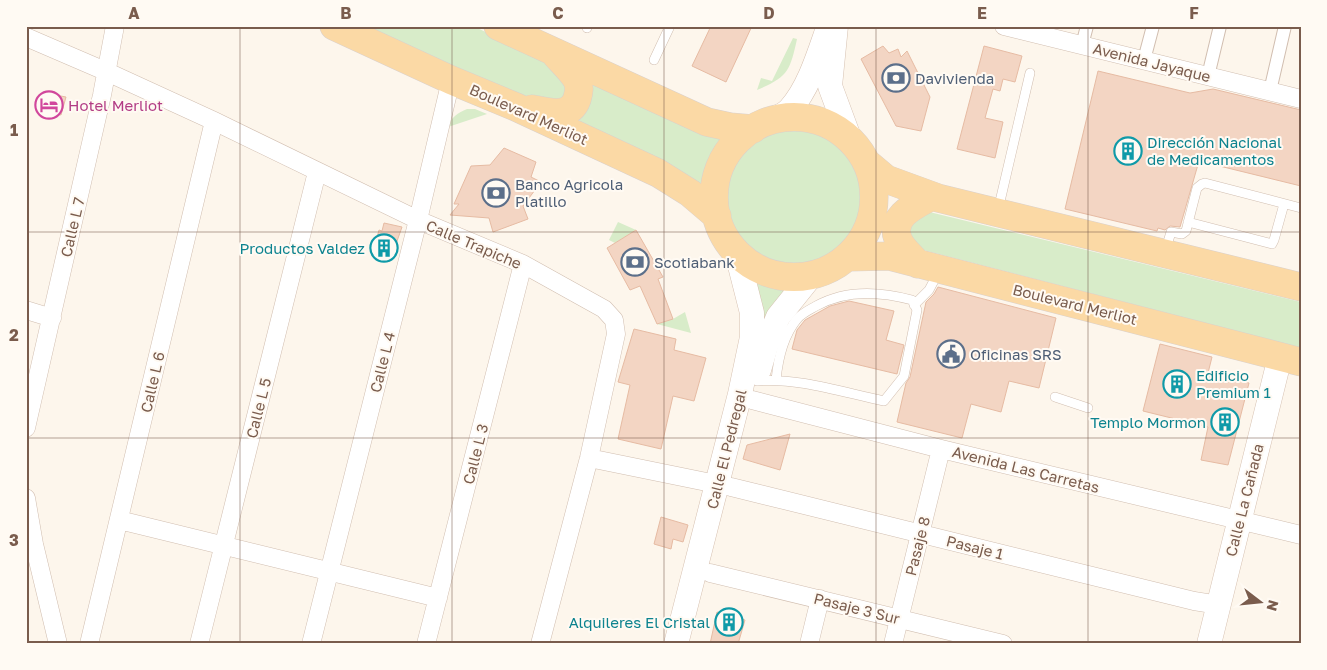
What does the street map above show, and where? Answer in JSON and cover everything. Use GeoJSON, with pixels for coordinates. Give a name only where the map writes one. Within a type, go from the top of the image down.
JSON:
{"type":"FeatureCollection","features":[{"type":"Feature","properties":{"kind":"main road","name":"Boulevard Merliot"},"geometry":{"type":"LineString","coordinates":[[334,26],[451,80],[516,106],[658,173],[690,193],[717,216]]}},
{"type":"Feature","properties":{"kind":"main road"},"geometry":{"type":"LineString","coordinates":[[498,26],[525,32],[554,53],[708,122],[730,127],[770,120],[786,118],[804,118],[821,121],[836,129],[850,140],[860,150],[867,163],[873,183],[874,203],[870,223],[861,242],[848,257],[831,269],[811,276],[791,278],[771,274],[753,266],[737,254],[728,243],[721,230],[717,216],[716,182],[721,166],[734,145],[770,120],[806,84],[820,52],[828,26]]}},
{"type":"Feature","properties":{"kind":"main road"},"geometry":{"type":"LineString","coordinates":[[836,26],[830,86],[850,140]]}},
{"type":"Feature","properties":{"kind":"main road"},"geometry":{"type":"LineString","coordinates":[[516,106],[560,114],[570,110],[575,105],[580,90],[576,79],[554,53]]}},
{"type":"Feature","properties":{"kind":"main road"},"geometry":{"type":"LineString","coordinates":[[867,163],[886,179],[932,196],[1301,287]]}},
{"type":"Feature","properties":{"kind":"main road"},"geometry":{"type":"LineString","coordinates":[[929,267],[898,240],[895,229],[906,211],[932,196]]}},
{"type":"Feature","properties":{"kind":"main road","name":"Calle El Pedregal"},"geometry":{"type":"LineString","coordinates":[[692,644],[710,573],[740,394],[752,337],[752,313],[737,254]]}},
{"type":"Feature","properties":{"kind":"main road","name":"Boulevard Merliot"},"geometry":{"type":"LineString","coordinates":[[848,257],[889,256],[1290,360]]}},
{"type":"Feature","properties":{"kind":"main road","name":"Calle El Pedregal"},"geometry":{"type":"LineString","coordinates":[[676,644],[724,485],[762,387],[766,346],[778,317],[811,276]]}},
{"type":"Feature","properties":{"kind":"main road","name":"Calle La Cañada"},"geometry":{"type":"LineString","coordinates":[[1209,644],[1238,520],[1290,360]]}},
{"type":"Feature","properties":{"kind":"street","name":"Calle L 7"},"geometry":{"type":"LineString","coordinates":[[26,428],[102,95],[115,26]]}},
{"type":"Feature","properties":{"kind":"street"},"geometry":{"type":"LineString","coordinates":[[1082,45],[1088,26]]}},
{"type":"Feature","properties":{"kind":"street"},"geometry":{"type":"LineString","coordinates":[[1144,60],[1153,26]]}},
{"type":"Feature","properties":{"kind":"street"},"geometry":{"type":"LineString","coordinates":[[1208,76],[1220,26]]}},
{"type":"Feature","properties":{"kind":"street"},"geometry":{"type":"LineString","coordinates":[[1270,91],[1285,26]]}},
{"type":"Feature","properties":{"kind":"street","name":"Avenida Jayaque"},"geometry":{"type":"LineString","coordinates":[[1013,27],[1301,99]]}},
{"type":"Feature","properties":{"kind":"street","name":"Calle Trapiche"},"geometry":{"type":"LineString","coordinates":[[26,37],[214,121],[418,220],[524,264],[604,309],[614,320],[616,334],[589,458],[540,644]]}},
{"type":"Feature","properties":{"kind":"street","name":"Calle L 4"},"geometry":{"type":"LineString","coordinates":[[311,644],[418,220],[451,80]]}},
{"type":"Feature","properties":{"kind":"street","name":"Calle L 6"},"geometry":{"type":"LineString","coordinates":[[89,644],[214,121]]}},
{"type":"Feature","properties":{"kind":"street","name":"Calle L 5"},"geometry":{"type":"LineString","coordinates":[[199,644],[317,172]]}},
{"type":"Feature","properties":{"kind":"street","name":"Calle L 3"},"geometry":{"type":"LineString","coordinates":[[426,644],[524,264]]}},
{"type":"Feature","properties":{"kind":"street"},"geometry":{"type":"LineString","coordinates":[[26,310],[52,318]]}},
{"type":"Feature","properties":{"kind":"street","name":"Avenida Las Carretas"},"geometry":{"type":"LineString","coordinates":[[762,387],[941,449],[1301,535]]}},
{"type":"Feature","properties":{"kind":"street","name":"Pasaje 8"},"geometry":{"type":"LineString","coordinates":[[893,644],[941,449]]}},
{"type":"Feature","properties":{"kind":"street","name":"Pasaje 1"},"geometry":{"type":"LineString","coordinates":[[589,458],[724,485],[1194,601],[1219,605]]}},
{"type":"Feature","properties":{"kind":"street"},"geometry":{"type":"LineString","coordinates":[[26,498],[34,544],[58,644]]}},
{"type":"Feature","properties":{"kind":"street"},"geometry":{"type":"LineString","coordinates":[[119,520],[438,598]]}},
{"type":"Feature","properties":{"kind":"street","name":"Pasaje 3 Sur"},"geometry":{"type":"LineString","coordinates":[[710,573],[1003,644]]}},
{"type":"Feature","properties":{"kind":"street"},"geometry":{"type":"LineString","coordinates":[[809,644],[820,599]]}},
{"type":"Feature","properties":{"kind":"lane"},"geometry":{"type":"LineString","coordinates":[[654,60],[670,26]]}},
{"type":"Feature","properties":{"kind":"lane"},"geometry":{"type":"LineString","coordinates":[[997,212],[1030,73]]}},
{"type":"Feature","properties":{"kind":"lane"},"geometry":{"type":"LineString","coordinates":[[1165,254],[1171,232],[1182,234],[1186,231],[1197,188],[1202,184],[1206,183],[1301,208]]}},
{"type":"Feature","properties":{"kind":"lane"},"geometry":{"type":"LineString","coordinates":[[1188,222],[1272,244],[1284,204]]}},
{"type":"Feature","properties":{"kind":"lane"},"geometry":{"type":"LineString","coordinates":[[914,305],[929,290],[929,267]]}},
{"type":"Feature","properties":{"kind":"lane"},"geometry":{"type":"LineString","coordinates":[[877,293],[912,300],[914,305],[917,310],[904,376],[884,401],[762,387],[778,365],[784,341],[795,321],[802,313],[830,298],[846,295],[877,293]]}},
{"type":"Feature","properties":{"kind":"lane"},"geometry":{"type":"LineString","coordinates":[[1055,397],[1088,408]]}},
{"type":"Feature","properties":{"kind":"green space"},"geometry":{"type":"Polygon","coordinates":[[[361,26],[473,26],[564,69],[577,85],[554,111],[361,26]]]}},
{"type":"Feature","properties":{"kind":"green space"},"geometry":{"type":"Polygon","coordinates":[[[793,38],[797,39],[792,59],[786,72],[775,81],[757,90],[761,78],[772,81],[793,38]]]}},
{"type":"Feature","properties":{"kind":"green space"},"geometry":{"type":"Polygon","coordinates":[[[593,82],[731,134],[712,162],[710,202],[580,127],[579,117],[593,82]]]}},
{"type":"Feature","properties":{"kind":"green space"},"geometry":{"type":"Polygon","coordinates":[[[467,109],[475,109],[487,114],[448,127],[455,116],[467,109]]]}},
{"type":"Feature","properties":{"kind":"green space"},"geometry":{"type":"Polygon","coordinates":[[[794,130],[819,135],[841,150],[856,172],[861,197],[856,222],[841,244],[819,259],[794,264],[769,259],[747,244],[732,222],[727,197],[732,172],[747,150],[769,135],[794,130]]]}},
{"type":"Feature","properties":{"kind":"green space"},"geometry":{"type":"Polygon","coordinates":[[[913,208],[1301,302],[1301,348],[904,245],[913,208]]]}},
{"type":"Feature","properties":{"kind":"green space"},"geometry":{"type":"Polygon","coordinates":[[[618,222],[636,230],[615,243],[609,240],[618,222]]]}},
{"type":"Feature","properties":{"kind":"green space"},"geometry":{"type":"Polygon","coordinates":[[[749,281],[790,288],[765,317],[756,339],[749,281]]]}},
{"type":"Feature","properties":{"kind":"green space"},"geometry":{"type":"Polygon","coordinates":[[[685,312],[691,333],[657,324],[673,319],[685,312]]]}},
{"type":"Feature","properties":{"kind":"building"},"geometry":{"type":"Polygon","coordinates":[[[711,26],[752,26],[726,82],[692,66],[711,26]]]}},
{"type":"Feature","properties":{"kind":"building","name":"Davivienda"},"geometry":{"type":"Polygon","coordinates":[[[883,46],[889,53],[898,49],[901,57],[907,51],[930,97],[921,131],[896,126],[861,59],[883,46]]]}},
{"type":"Feature","properties":{"kind":"building"},"geometry":{"type":"Polygon","coordinates":[[[984,46],[1022,56],[1015,82],[1003,79],[1000,91],[993,89],[985,118],[1003,122],[995,158],[957,149],[984,46]]]}},
{"type":"Feature","properties":{"kind":"building"},"geometry":{"type":"Polygon","coordinates":[[[1098,71],[1190,93],[1213,89],[1301,110],[1301,186],[1199,161],[1180,227],[1170,226],[1165,230],[1158,228],[1157,231],[1065,209],[1098,71]]]}},
{"type":"Feature","properties":{"kind":"building","name":"Hotel Merliot"},"geometry":{"type":"Polygon","coordinates":[[[45,93],[66,97],[61,115],[39,110],[45,93]]]}},
{"type":"Feature","properties":{"kind":"building","name":"Banco Agricola Platillo"},"geometry":{"type":"Polygon","coordinates":[[[504,148],[536,162],[531,177],[541,182],[523,206],[528,219],[493,232],[489,218],[450,215],[459,204],[454,204],[471,166],[490,165],[504,148]]]}},
{"type":"Feature","properties":{"kind":"building","name":"Productos Valdez"},"geometry":{"type":"Polygon","coordinates":[[[384,223],[402,227],[390,261],[372,256],[379,230],[382,231],[384,223]]]}},
{"type":"Feature","properties":{"kind":"building","name":"Scotiabank"},"geometry":{"type":"Polygon","coordinates":[[[636,230],[663,277],[658,279],[673,319],[657,324],[640,286],[630,290],[607,248],[636,230]]]}},
{"type":"Feature","properties":{"kind":"building","name":"Oficinas SRS"},"geometry":{"type":"Polygon","coordinates":[[[938,287],[1056,318],[1039,388],[1009,381],[1001,412],[971,404],[962,438],[897,422],[906,383],[910,377],[926,302],[938,287]]]}},
{"type":"Feature","properties":{"kind":"building"},"geometry":{"type":"Polygon","coordinates":[[[849,301],[894,311],[886,340],[904,345],[897,374],[792,349],[797,330],[805,320],[830,306],[849,301]]]}},
{"type":"Feature","properties":{"kind":"building"},"geometry":{"type":"Polygon","coordinates":[[[634,329],[676,339],[674,350],[706,358],[694,401],[673,396],[661,449],[618,439],[630,385],[618,382],[634,329]]]}},
{"type":"Feature","properties":{"kind":"building"},"geometry":{"type":"Polygon","coordinates":[[[1160,344],[1212,357],[1208,373],[1249,383],[1228,465],[1201,460],[1208,427],[1143,411],[1160,344]]]}},
{"type":"Feature","properties":{"kind":"building"},"geometry":{"type":"Polygon","coordinates":[[[790,434],[780,470],[743,459],[747,445],[790,434]]]}},
{"type":"Feature","properties":{"kind":"building"},"geometry":{"type":"Polygon","coordinates":[[[661,517],[688,525],[683,542],[673,539],[671,549],[654,544],[661,517]]]}},
{"type":"Feature","properties":{"kind":"building"},"geometry":{"type":"Polygon","coordinates":[[[717,612],[745,620],[738,644],[710,644],[717,612]]]}},
{"type":"Feature","properties":{"kind":"place","name":"Davivienda"},"geometry":{"type":"Point","coordinates":[896,78]}},
{"type":"Feature","properties":{"kind":"place","name":"Hotel Merliot"},"geometry":{"type":"Point","coordinates":[49,105]}},
{"type":"Feature","properties":{"kind":"place","name":"Dirección Nacional de Medicamentos"},"geometry":{"type":"Point","coordinates":[1128,151]}},
{"type":"Feature","properties":{"kind":"place","name":"Banco Agricola Platillo"},"geometry":{"type":"Point","coordinates":[496,193]}},
{"type":"Feature","properties":{"kind":"place","name":"Productos Valdez"},"geometry":{"type":"Point","coordinates":[384,248]}},
{"type":"Feature","properties":{"kind":"place","name":"Scotiabank"},"geometry":{"type":"Point","coordinates":[635,262]}},
{"type":"Feature","properties":{"kind":"place","name":"Oficinas SRS"},"geometry":{"type":"Point","coordinates":[951,354]}},
{"type":"Feature","properties":{"kind":"place","name":"Edificio Premium 1"},"geometry":{"type":"Point","coordinates":[1177,384]}},
{"type":"Feature","properties":{"kind":"place","name":"Templo Mormon"},"geometry":{"type":"Point","coordinates":[1225,422]}},
{"type":"Feature","properties":{"kind":"place","name":"Alquileres El Cristal"},"geometry":{"type":"Point","coordinates":[729,622]}}]}
